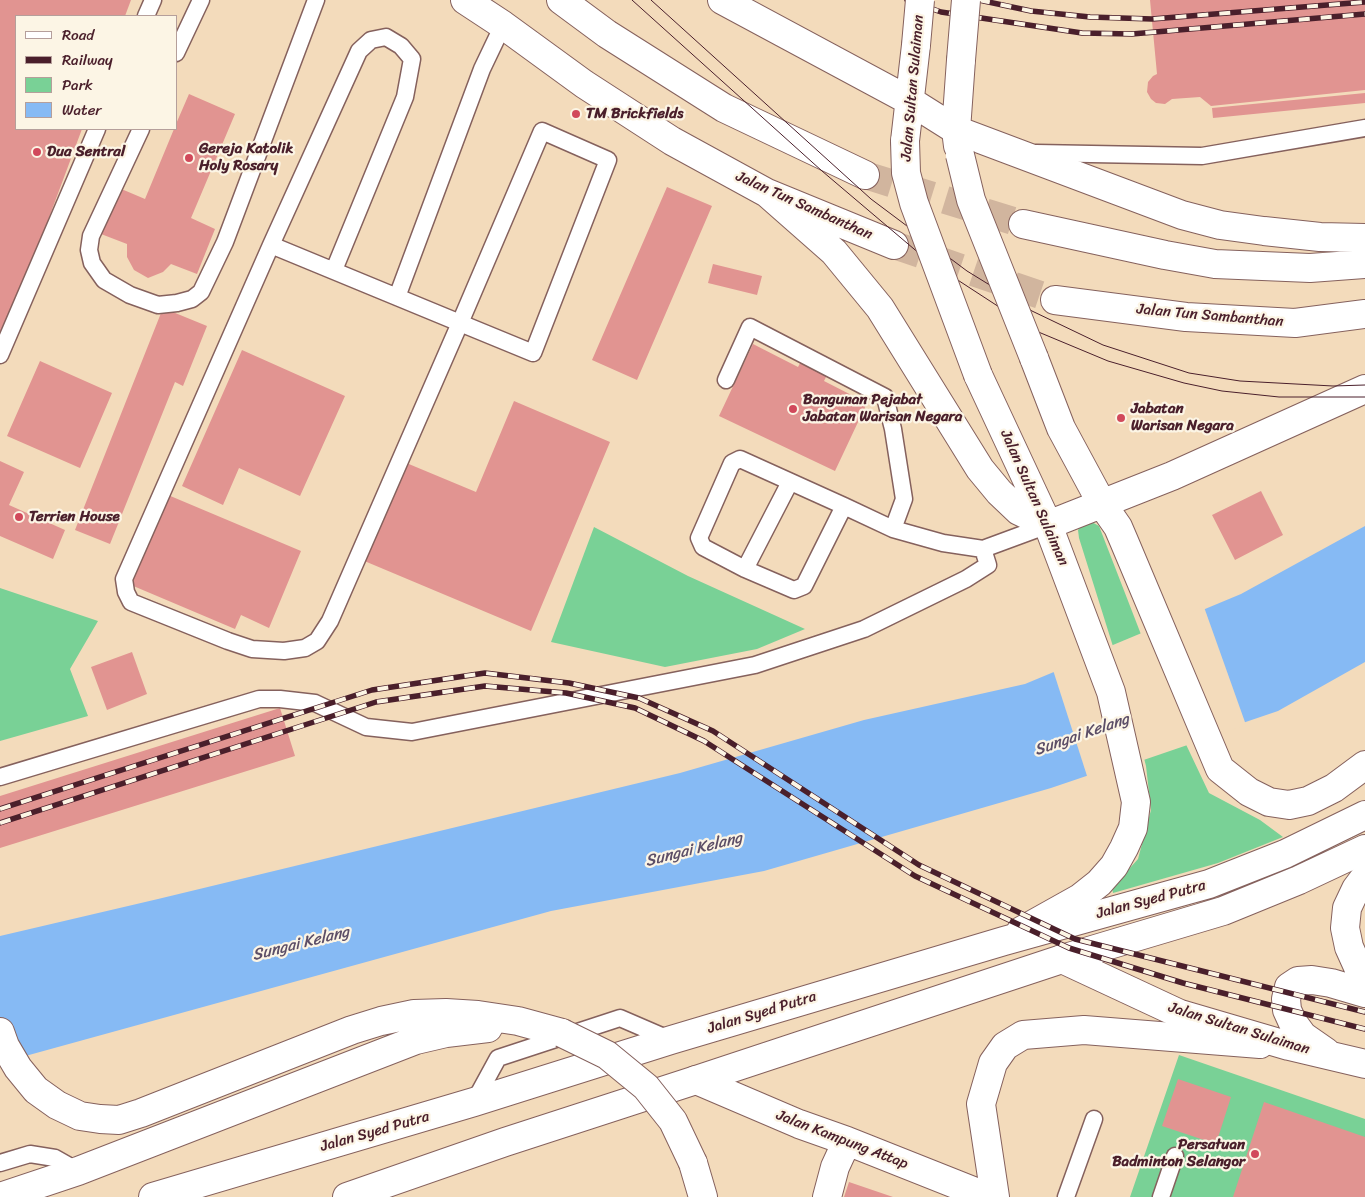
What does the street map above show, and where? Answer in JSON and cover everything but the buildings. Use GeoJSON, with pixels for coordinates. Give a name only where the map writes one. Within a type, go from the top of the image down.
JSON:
{"type":"FeatureCollection","features":[{"type":"Feature","properties":{"kind":"main road","name":"Jalan Tun Sambanthan"},"geometry":{"type":"LineString","coordinates":[[465,0],[584,84],[672,141],[767,193],[894,245]]}},
{"type":"Feature","properties":{"kind":"main road"},"geometry":{"type":"LineString","coordinates":[[560,0],[607,34],[724,108],[865,175]]}},
{"type":"Feature","properties":{"kind":"main road"},"geometry":{"type":"LineString","coordinates":[[722,0],[910,101],[958,142],[1019,152],[1182,215],[1220,225],[1320,237],[1365,238]]}},
{"type":"Feature","properties":{"kind":"main road","name":"Jalan Sultan Sulaiman"},"geometry":{"type":"LineString","coordinates":[[920,0],[905,141],[906,173],[914,203],[978,375],[1048,525],[1111,692],[1136,802],[1133,828],[1124,848],[1114,866],[1099,883],[1080,898],[1004,941]]}},
{"type":"Feature","properties":{"kind":"main road"},"geometry":{"type":"LineString","coordinates":[[966,0],[961,60],[958,142],[971,200],[1061,428],[1102,504],[1118,527],[1220,769],[1249,792],[1269,802],[1289,805],[1308,801],[1334,788],[1365,765]]}},
{"type":"Feature","properties":{"kind":"main road"},"geometry":{"type":"LineString","coordinates":[[767,193],[834,252],[880,308],[980,469],[998,492],[1019,511],[1048,525],[1172,476],[1365,390]]}},
{"type":"Feature","properties":{"kind":"main road"},"geometry":{"type":"LineString","coordinates":[[1023,224],[1165,256],[1215,264],[1310,268],[1365,264]]}},
{"type":"Feature","properties":{"kind":"main road","name":"Jalan Tun Sambanthan"},"geometry":{"type":"LineString","coordinates":[[1055,300],[1186,317],[1295,323],[1365,314]]}},
{"type":"Feature","properties":{"kind":"main road","name":"Jalan Syed Putra"},"geometry":{"type":"LineString","coordinates":[[153,1197],[1004,941],[1209,884],[1285,854],[1365,815]]}},
{"type":"Feature","properties":{"kind":"main road","name":"Jalan Syed Putra"},"geometry":{"type":"LineString","coordinates":[[347,1197],[504,1142],[1062,959],[1224,911],[1299,880],[1365,849]]}},
{"type":"Feature","properties":{"kind":"main road"},"geometry":{"type":"LineString","coordinates":[[1365,877],[1356,889],[1347,908],[1345,928],[1349,947],[1365,977]]}},
{"type":"Feature","properties":{"kind":"main road","name":"Jalan Sultan Sulaiman"},"geometry":{"type":"LineString","coordinates":[[1062,959],[1180,1014],[1289,1046],[1365,1064]]}},
{"type":"Feature","properties":{"kind":"main road"},"geometry":{"type":"LineString","coordinates":[[1329,1055],[1303,1036],[1292,1021],[1286,999],[1289,987],[1298,981],[1312,980],[1331,983],[1365,994]]}},
{"type":"Feature","properties":{"kind":"main road"},"geometry":{"type":"LineString","coordinates":[[0,1032],[5,1046],[18,1068],[36,1090],[57,1106],[80,1116],[100,1120],[119,1120],[352,1030],[381,1021],[414,1014],[446,1013],[478,1015],[518,1021],[562,1033],[607,1055],[646,1087],[672,1121],[693,1163],[703,1197]]}},
{"type":"Feature","properties":{"kind":"main road"},"geometry":{"type":"LineString","coordinates":[[0,1197],[78,1171],[416,1040],[480,1028],[518,1028],[562,1033]]}},
{"type":"Feature","properties":{"kind":"main road"},"geometry":{"type":"LineString","coordinates":[[995,1197],[982,1104],[993,1063],[1005,1046],[1023,1035],[1084,1030],[1289,1046]]}},
{"type":"Feature","properties":{"kind":"main road","name":"Jalan Kampung Attap"},"geometry":{"type":"LineString","coordinates":[[696,1080],[799,1124],[988,1197]]}},
{"type":"Feature","properties":{"kind":"main road"},"geometry":{"type":"LineString","coordinates":[[826,1197],[847,1141]]}},
{"type":"Feature","properties":{"kind":"lane"},"geometry":{"type":"LineString","coordinates":[[146,15],[153,0]]}},
{"type":"Feature","properties":{"kind":"lane"},"geometry":{"type":"LineString","coordinates":[[178,49],[201,0]]}},
{"type":"Feature","properties":{"kind":"lane"},"geometry":{"type":"LineString","coordinates":[[141,130],[91,236],[89,250],[92,262],[104,280],[130,295],[158,305],[177,303],[192,299],[201,292],[225,242],[316,0]]}},
{"type":"Feature","properties":{"kind":"lane"},"geometry":{"type":"LineString","coordinates":[[397,297],[482,69],[503,25]]}},
{"type":"Feature","properties":{"kind":"lane"},"geometry":{"type":"LineString","coordinates":[[272,245],[334,270],[397,297],[460,323],[533,353],[608,160],[542,131],[460,323],[330,621],[317,641],[305,648],[284,651],[252,648],[228,641],[131,602],[126,592],[124,579],[272,245],[360,51],[370,40],[386,37],[401,46],[412,59],[405,97],[334,270]]}},
{"type":"Feature","properties":{"kind":"lane"},"geometry":{"type":"LineString","coordinates":[[1019,152],[1202,156],[1365,128]]}},
{"type":"Feature","properties":{"kind":"lane"},"geometry":{"type":"LineString","coordinates":[[0,355],[93,131]]}},
{"type":"Feature","properties":{"kind":"lane"},"geometry":{"type":"LineString","coordinates":[[726,380],[750,327],[885,397],[893,429],[904,499],[893,529]]}},
{"type":"Feature","properties":{"kind":"lane"},"geometry":{"type":"LineString","coordinates":[[844,506],[804,586],[794,590],[745,569],[703,547],[699,538],[732,464],[740,459],[844,506],[893,529],[943,543],[983,549],[1048,525]]}},
{"type":"Feature","properties":{"kind":"lane"},"geometry":{"type":"LineString","coordinates":[[745,569],[790,482]]}},
{"type":"Feature","properties":{"kind":"lane"},"geometry":{"type":"LineString","coordinates":[[0,776],[259,699],[316,703],[366,726],[412,732],[755,665],[864,629],[966,580],[988,565],[983,549]]}},
{"type":"Feature","properties":{"kind":"lane"},"geometry":{"type":"LineString","coordinates":[[474,1102],[498,1058],[620,1018],[671,1040]]}},
{"type":"Feature","properties":{"kind":"lane"},"geometry":{"type":"LineString","coordinates":[[1066,1197],[1094,1119]]}},
{"type":"Feature","properties":{"kind":"lane"},"geometry":{"type":"LineString","coordinates":[[0,1163],[30,1154],[55,1158],[78,1171]]}},
{"type":"Feature","properties":{"kind":"lane"},"geometry":{"type":"LineString","coordinates":[[1160,1197],[1175,1156]]}},
{"type":"Feature","properties":{"kind":"green space"},"geometry":{"type":"Polygon","coordinates":[[[1090,521],[1099,526],[1173,717],[1209,793],[1260,820],[1283,837],[1218,863],[1113,893],[1112,888],[1138,859],[1151,810],[1146,766],[1127,691],[1079,538],[1078,530],[1082,525],[1090,521]]]}},
{"type":"Feature","properties":{"kind":"green space"},"geometry":{"type":"Polygon","coordinates":[[[594,527],[688,576],[805,629],[757,649],[665,667],[551,642],[594,527]]]}},
{"type":"Feature","properties":{"kind":"green space"},"geometry":{"type":"Polygon","coordinates":[[[0,588],[98,621],[70,669],[88,716],[0,741],[0,588]]]}},
{"type":"Feature","properties":{"kind":"green space","name":"Persatuan Badminton Selangor"},"geometry":{"type":"Polygon","coordinates":[[[1179,1055],[1365,1119],[1365,1197],[1130,1197],[1179,1055]]]}},
{"type":"Feature","properties":{"kind":"water","name":"Sungai Kelang"},"geometry":{"type":"Polygon","coordinates":[[[1365,526],[1365,662],[1278,711],[1051,788],[764,871],[551,911],[0,1063],[0,936],[680,773],[864,720],[1025,684],[1241,594],[1365,526]]]}},
{"type":"Feature","properties":{"kind":"pier"},"geometry":{"type":"Polygon","coordinates":[[[1204,607],[1246,725],[1088,779],[1053,670],[1204,607]]]}},
{"type":"Feature","properties":{"kind":"tunnel"},"geometry":{"type":"LineString","coordinates":[[865,175],[1023,224]]}},
{"type":"Feature","properties":{"kind":"tunnel"},"geometry":{"type":"LineString","coordinates":[[894,245],[1055,300]]}},
{"type":"Feature","properties":{"kind":"tram line"},"geometry":{"type":"LineString","coordinates":[[632,0],[822,171],[927,260],[1036,331],[1108,361],[1184,383],[1222,391],[1279,397],[1365,397]]}},
{"type":"Feature","properties":{"kind":"tram line"},"geometry":{"type":"LineString","coordinates":[[651,0],[871,199],[967,271],[1032,311],[1103,345],[1189,373],[1240,381],[1333,386],[1365,385]]}},
{"type":"Feature","properties":{"kind":"railway"},"geometry":{"type":"LineString","coordinates":[[907,0],[941,12],[1082,33],[1132,34],[1365,14]]}},
{"type":"Feature","properties":{"kind":"railway"},"geometry":{"type":"LineString","coordinates":[[979,0],[1031,11],[1090,17],[1152,19],[1365,2]]}},
{"type":"Feature","properties":{"kind":"railway"},"geometry":{"type":"LineString","coordinates":[[0,809],[372,690],[485,673],[569,683],[639,698],[713,731],[919,865],[1075,939],[1365,1012]]}},
{"type":"Feature","properties":{"kind":"railway"},"geometry":{"type":"LineString","coordinates":[[0,823],[376,702],[485,686],[566,693],[635,708],[704,741],[915,876],[1069,948],[1183,983],[1365,1029]]}},
{"type":"Feature","properties":{"kind":"place","name":"TM Brickfields"},"geometry":{"type":"Point","coordinates":[576,114]}},
{"type":"Feature","properties":{"kind":"place","name":"Dua Sentral"},"geometry":{"type":"Point","coordinates":[37,152]}},
{"type":"Feature","properties":{"kind":"place","name":"Gereja Katolik Holy Rosary"},"geometry":{"type":"Point","coordinates":[189,158]}},
{"type":"Feature","properties":{"kind":"place","name":"Bangunan Pejabat Jabatan Warisan Negara"},"geometry":{"type":"Point","coordinates":[793,409]}},
{"type":"Feature","properties":{"kind":"place","name":"Jabatan Warisan Negara"},"geometry":{"type":"Point","coordinates":[1121,418]}},
{"type":"Feature","properties":{"kind":"place","name":"Terrien House"},"geometry":{"type":"Point","coordinates":[19,517]}},
{"type":"Feature","properties":{"kind":"place","name":"Persatuan Badminton Selangor"},"geometry":{"type":"Point","coordinates":[1255,1154]}}]}
